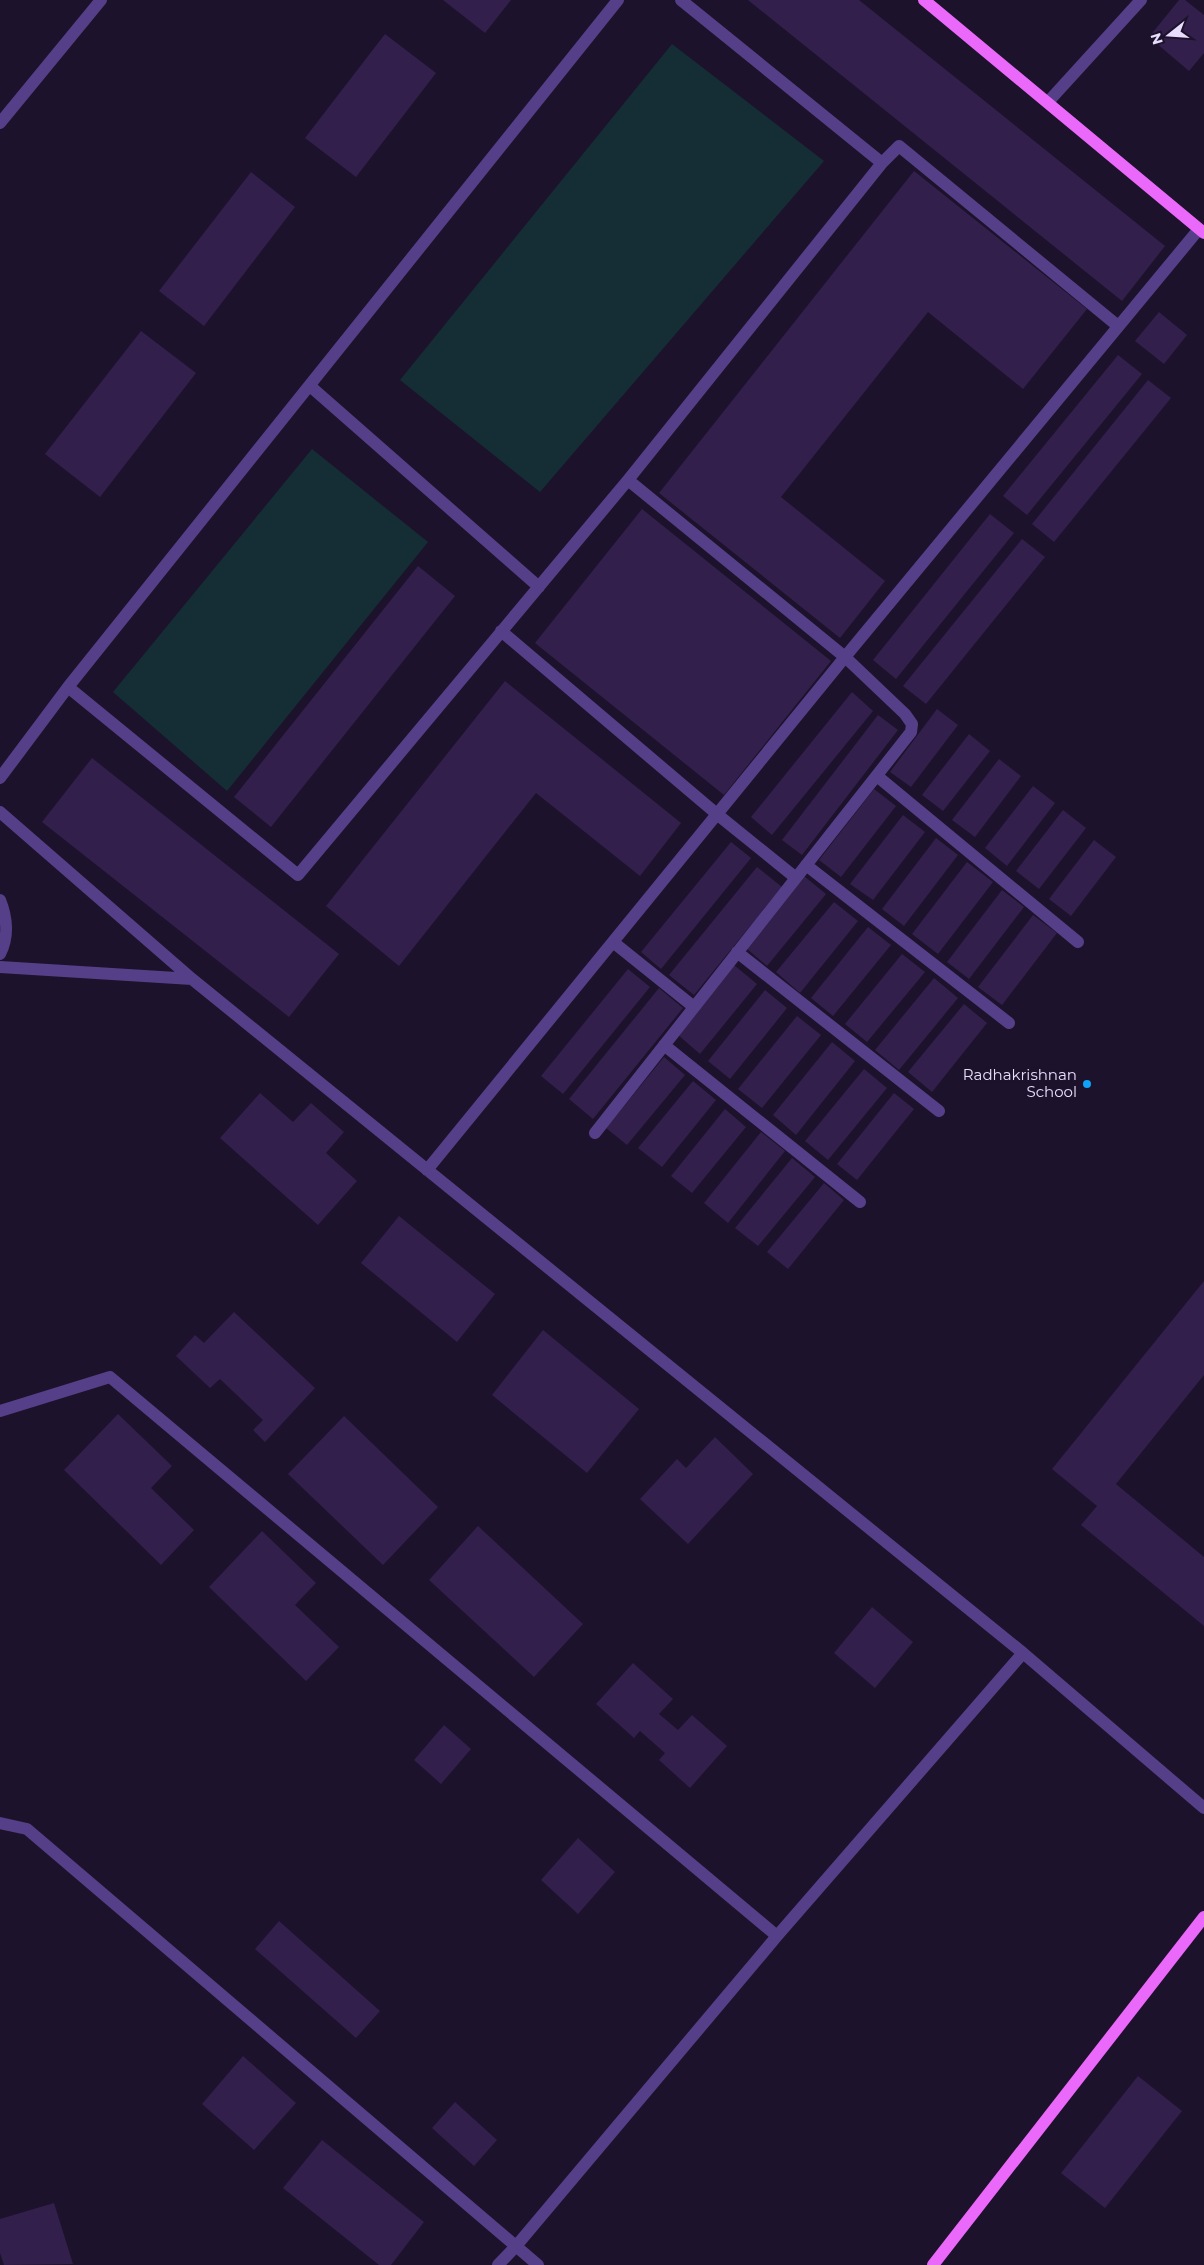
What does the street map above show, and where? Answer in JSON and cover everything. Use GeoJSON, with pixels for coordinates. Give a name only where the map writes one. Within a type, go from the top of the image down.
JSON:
{"type":"FeatureCollection","features":[{"type":"Feature","properties":{"kind":"main road"},"geometry":{"type":"LineString","coordinates":[[924,0],[1201,231]]}},
{"type":"Feature","properties":{"kind":"main road"},"geometry":{"type":"LineString","coordinates":[[933,2265],[1204,1917]]}},
{"type":"Feature","properties":{"kind":"street"},"geometry":{"type":"LineString","coordinates":[[0,123],[101,0]]}},
{"type":"Feature","properties":{"kind":"street"},"geometry":{"type":"LineString","coordinates":[[0,778],[68,687],[618,0]]}},
{"type":"Feature","properties":{"kind":"street"},"geometry":{"type":"LineString","coordinates":[[681,0],[882,163]]}},
{"type":"Feature","properties":{"kind":"street"},"geometry":{"type":"LineString","coordinates":[[1048,102],[1141,0]]}},
{"type":"Feature","properties":{"kind":"street"},"geometry":{"type":"LineString","coordinates":[[68,687],[298,875],[628,480],[882,163],[899,146],[1118,326]]}},
{"type":"Feature","properties":{"kind":"street"},"geometry":{"type":"LineString","coordinates":[[427,1170],[718,816],[845,657],[1118,326],[1201,231]]}},
{"type":"Feature","properties":{"kind":"street"},"geometry":{"type":"LineString","coordinates":[[310,386],[539,587]]}},
{"type":"Feature","properties":{"kind":"street"},"geometry":{"type":"LineString","coordinates":[[595,1133],[877,776],[911,732],[912,724],[905,714],[845,657],[628,480]]}},
{"type":"Feature","properties":{"kind":"street"},"geometry":{"type":"LineString","coordinates":[[502,631],[718,816],[796,878]]}},
{"type":"Feature","properties":{"kind":"street"},"geometry":{"type":"LineString","coordinates":[[877,776],[1078,942]]}},
{"type":"Feature","properties":{"kind":"street"},"geometry":{"type":"LineString","coordinates":[[0,812],[192,978],[1023,1653],[1204,1808]]}},
{"type":"Feature","properties":{"kind":"street"},"geometry":{"type":"LineString","coordinates":[[806,865],[1008,1024]]}},
{"type":"Feature","properties":{"kind":"street"},"geometry":{"type":"LineString","coordinates":[[0,900],[7,931],[0,954]]}},
{"type":"Feature","properties":{"kind":"street"},"geometry":{"type":"LineString","coordinates":[[613,942],[694,1007]]}},
{"type":"Feature","properties":{"kind":"street"},"geometry":{"type":"LineString","coordinates":[[738,952],[939,1111]]}},
{"type":"Feature","properties":{"kind":"street"},"geometry":{"type":"LineString","coordinates":[[0,967],[192,978]]}},
{"type":"Feature","properties":{"kind":"street"},"geometry":{"type":"LineString","coordinates":[[664,1045],[860,1202]]}},
{"type":"Feature","properties":{"kind":"street"},"geometry":{"type":"LineString","coordinates":[[0,1411],[110,1377],[777,1936]]}},
{"type":"Feature","properties":{"kind":"street"},"geometry":{"type":"LineString","coordinates":[[498,2265],[777,1936],[1023,1653]]}},
{"type":"Feature","properties":{"kind":"street"},"geometry":{"type":"LineString","coordinates":[[0,1823],[27,1829],[538,2265]]}},
{"type":"Feature","properties":{"kind":"shaded area"},"geometry":{"type":"Polygon","coordinates":[[[672,44],[824,161],[540,492],[400,380],[672,44]]]}},
{"type":"Feature","properties":{"kind":"shaded area"},"geometry":{"type":"Polygon","coordinates":[[[312,449],[428,542],[227,791],[113,692],[312,449]]]}},
{"type":"Feature","properties":{"kind":"building"},"geometry":{"type":"Polygon","coordinates":[[[443,0],[511,0],[485,33],[443,0]]]}},
{"type":"Feature","properties":{"kind":"building"},"geometry":{"type":"Polygon","coordinates":[[[748,0],[859,0],[1165,246],[1122,301],[748,0]]]}},
{"type":"Feature","properties":{"kind":"building"},"geometry":{"type":"Polygon","coordinates":[[[1179,0],[1185,0],[1204,15],[1204,53],[1189,71],[1149,37],[1179,0]]]}},
{"type":"Feature","properties":{"kind":"building"},"geometry":{"type":"Polygon","coordinates":[[[385,34],[436,73],[356,177],[305,138],[385,34]]]}},
{"type":"Feature","properties":{"kind":"building"},"geometry":{"type":"Polygon","coordinates":[[[914,171],[1087,309],[1023,389],[928,312],[781,497],[885,581],[840,638],[659,493],[914,171]]]}},
{"type":"Feature","properties":{"kind":"building"},"geometry":{"type":"Polygon","coordinates":[[[251,172],[295,207],[204,326],[159,291],[251,172]]]}},
{"type":"Feature","properties":{"kind":"building"},"geometry":{"type":"Polygon","coordinates":[[[1159,312],[1187,335],[1164,364],[1135,341],[1159,312]]]}},
{"type":"Feature","properties":{"kind":"building"},"geometry":{"type":"Polygon","coordinates":[[[141,331],[196,373],[100,497],[45,454],[141,331]]]}},
{"type":"Feature","properties":{"kind":"building"},"geometry":{"type":"Polygon","coordinates":[[[1118,355],[1142,374],[1027,515],[1003,496],[1118,355]]]}},
{"type":"Feature","properties":{"kind":"building"},"geometry":{"type":"Polygon","coordinates":[[[1148,380],[1171,398],[1054,542],[1032,524],[1148,380]]]}},
{"type":"Feature","properties":{"kind":"building"},"geometry":{"type":"Polygon","coordinates":[[[642,509],[831,661],[724,795],[535,643],[642,509]]]}},
{"type":"Feature","properties":{"kind":"building"},"geometry":{"type":"Polygon","coordinates":[[[990,514],[1014,533],[896,679],[873,660],[990,514]]]}},
{"type":"Feature","properties":{"kind":"building"},"geometry":{"type":"Polygon","coordinates":[[[1022,539],[1045,557],[926,704],[903,686],[1022,539]]]}},
{"type":"Feature","properties":{"kind":"building"},"geometry":{"type":"Polygon","coordinates":[[[418,566],[455,596],[271,827],[234,797],[418,566]]]}},
{"type":"Feature","properties":{"kind":"building"},"geometry":{"type":"Polygon","coordinates":[[[505,681],[681,823],[640,876],[536,793],[399,966],[326,906],[505,681]]]}},
{"type":"Feature","properties":{"kind":"building"},"geometry":{"type":"Polygon","coordinates":[[[852,692],[873,711],[772,835],[751,817],[852,692]]]}},
{"type":"Feature","properties":{"kind":"building"},"geometry":{"type":"Polygon","coordinates":[[[937,709],[958,725],[911,787],[890,772],[937,709]]]}},
{"type":"Feature","properties":{"kind":"building"},"geometry":{"type":"Polygon","coordinates":[[[878,715],[898,730],[802,855],[782,840],[878,715]]]}},
{"type":"Feature","properties":{"kind":"building"},"geometry":{"type":"Polygon","coordinates":[[[969,734],[990,751],[943,811],[922,795],[969,734]]]}},
{"type":"Feature","properties":{"kind":"building"},"geometry":{"type":"Polygon","coordinates":[[[92,758],[339,954],[289,1017],[42,822],[92,758]]]}},
{"type":"Feature","properties":{"kind":"building"},"geometry":{"type":"Polygon","coordinates":[[[999,759],[1021,776],[975,837],[952,820],[999,759]]]}},
{"type":"Feature","properties":{"kind":"building"},"geometry":{"type":"Polygon","coordinates":[[[1033,786],[1055,803],[1007,866],[985,848],[1033,786]]]}},
{"type":"Feature","properties":{"kind":"building"},"geometry":{"type":"Polygon","coordinates":[[[874,789],[896,806],[841,877],[819,860],[874,789]]]}},
{"type":"Feature","properties":{"kind":"building"},"geometry":{"type":"Polygon","coordinates":[[[1063,810],[1086,828],[1039,889],[1016,871],[1063,810]]]}},
{"type":"Feature","properties":{"kind":"building"},"geometry":{"type":"Polygon","coordinates":[[[903,815],[925,832],[873,900],[850,884],[903,815]]]}},
{"type":"Feature","properties":{"kind":"building"},"geometry":{"type":"Polygon","coordinates":[[[936,838],[958,855],[904,926],[882,909],[936,838]]]}},
{"type":"Feature","properties":{"kind":"building"},"geometry":{"type":"Polygon","coordinates":[[[1094,840],[1116,857],[1071,916],[1049,899],[1094,840]]]}},
{"type":"Feature","properties":{"kind":"building"},"geometry":{"type":"Polygon","coordinates":[[[731,842],[751,858],[661,969],[641,952],[731,842]]]}},
{"type":"Feature","properties":{"kind":"building"},"geometry":{"type":"Polygon","coordinates":[[[967,862],[993,882],[938,954],[912,934],[967,862]]]}},
{"type":"Feature","properties":{"kind":"building"},"geometry":{"type":"Polygon","coordinates":[[[757,867],[782,887],[694,995],[669,975],[757,867]]]}},
{"type":"Feature","properties":{"kind":"building"},"geometry":{"type":"Polygon","coordinates":[[[804,876],[826,894],[767,966],[746,948],[804,876]]]}},
{"type":"Feature","properties":{"kind":"building"},"geometry":{"type":"Polygon","coordinates":[[[1002,890],[1024,907],[969,979],[947,962],[1002,890]]]}},
{"type":"Feature","properties":{"kind":"building"},"geometry":{"type":"Polygon","coordinates":[[[834,902],[858,921],[800,993],[776,972],[834,902]]]}},
{"type":"Feature","properties":{"kind":"building"},"geometry":{"type":"Polygon","coordinates":[[[1033,915],[1057,933],[1002,1005],[978,987],[1033,915]]]}},
{"type":"Feature","properties":{"kind":"building"},"geometry":{"type":"Polygon","coordinates":[[[868,927],[891,945],[833,1016],[811,998],[868,927]]]}},
{"type":"Feature","properties":{"kind":"building"},"geometry":{"type":"Polygon","coordinates":[[[902,954],[925,972],[867,1042],[845,1024],[902,954]]]}},
{"type":"Feature","properties":{"kind":"building"},"geometry":{"type":"Polygon","coordinates":[[[734,965],[757,984],[700,1054],[677,1034],[734,965]]]}},
{"type":"Feature","properties":{"kind":"building"},"geometry":{"type":"Polygon","coordinates":[[[628,969],[650,987],[563,1094],[541,1076],[628,969]]]}},
{"type":"Feature","properties":{"kind":"building"},"geometry":{"type":"Polygon","coordinates":[[[934,978],[958,998],[899,1070],[875,1050],[934,978]]]}},
{"type":"Feature","properties":{"kind":"building"},"geometry":{"type":"Polygon","coordinates":[[[659,988],[683,1008],[593,1119],[569,1099],[659,988]]]}},
{"type":"Feature","properties":{"kind":"building"},"geometry":{"type":"Polygon","coordinates":[[[765,990],[787,1008],[730,1079],[708,1061],[765,990]]]}},
{"type":"Feature","properties":{"kind":"building"},"geometry":{"type":"Polygon","coordinates":[[[964,1004],[987,1023],[932,1092],[908,1072],[964,1004]]]}},
{"type":"Feature","properties":{"kind":"building"},"geometry":{"type":"Polygon","coordinates":[[[797,1016],[821,1035],[762,1108],[738,1089],[797,1016]]]}},
{"type":"Feature","properties":{"kind":"building"},"geometry":{"type":"Polygon","coordinates":[[[832,1042],[855,1061],[796,1135],[773,1115],[832,1042]]]}},
{"type":"Feature","properties":{"kind":"building"},"geometry":{"type":"Polygon","coordinates":[[[664,1057],[685,1075],[627,1145],[606,1128],[664,1057]]]}},
{"type":"Feature","properties":{"kind":"building"},"geometry":{"type":"Polygon","coordinates":[[[864,1069],[887,1088],[828,1160],[805,1141],[864,1069]]]}},
{"type":"Feature","properties":{"kind":"building"},"geometry":{"type":"Polygon","coordinates":[[[693,1081],[716,1100],[662,1167],[638,1148],[693,1081]]]}},
{"type":"Feature","properties":{"kind":"building"},"geometry":{"type":"Polygon","coordinates":[[[260,1093],[293,1122],[311,1103],[344,1132],[326,1153],[357,1181],[318,1225],[220,1138],[260,1093]]]}},
{"type":"Feature","properties":{"kind":"building"},"geometry":{"type":"Polygon","coordinates":[[[894,1093],[914,1109],[857,1180],[837,1164],[894,1093]]]}},
{"type":"Feature","properties":{"kind":"building"},"geometry":{"type":"Polygon","coordinates":[[[725,1109],[746,1127],[692,1193],[671,1176],[725,1109]]]}},
{"type":"Feature","properties":{"kind":"building"},"geometry":{"type":"Polygon","coordinates":[[[761,1132],[785,1151],[728,1223],[704,1203],[761,1132]]]}},
{"type":"Feature","properties":{"kind":"building"},"geometry":{"type":"Polygon","coordinates":[[[792,1158],[815,1177],[758,1246],[735,1228],[792,1158]]]}},
{"type":"Feature","properties":{"kind":"building"},"geometry":{"type":"Polygon","coordinates":[[[824,1183],[844,1200],[788,1269],[767,1252],[824,1183]]]}},
{"type":"Feature","properties":{"kind":"building"},"geometry":{"type":"Polygon","coordinates":[[[399,1216],[495,1294],[457,1342],[361,1263],[399,1216]]]}},
{"type":"Feature","properties":{"kind":"building"},"geometry":{"type":"Polygon","coordinates":[[[1204,1281],[1204,1375],[1116,1484],[1204,1557],[1204,1626],[1081,1525],[1097,1506],[1052,1469],[1204,1281]]]}},
{"type":"Feature","properties":{"kind":"building"},"geometry":{"type":"Polygon","coordinates":[[[234,1312],[315,1388],[265,1442],[253,1430],[263,1420],[220,1379],[210,1388],[176,1356],[195,1335],[204,1343],[234,1312]]]}},
{"type":"Feature","properties":{"kind":"building"},"geometry":{"type":"Polygon","coordinates":[[[543,1330],[639,1409],[587,1473],[492,1395],[543,1330]]]}},
{"type":"Feature","properties":{"kind":"building"},"geometry":{"type":"Polygon","coordinates":[[[118,1414],[172,1466],[151,1488],[194,1530],[161,1565],[64,1470],[118,1414]]]}},
{"type":"Feature","properties":{"kind":"building"},"geometry":{"type":"Polygon","coordinates":[[[344,1416],[438,1507],[383,1565],[288,1474],[344,1416]]]}},
{"type":"Feature","properties":{"kind":"building"},"geometry":{"type":"Polygon","coordinates":[[[715,1437],[753,1474],[688,1544],[640,1499],[677,1459],[686,1468],[715,1437]]]}},
{"type":"Feature","properties":{"kind":"building"},"geometry":{"type":"Polygon","coordinates":[[[478,1526],[583,1624],[534,1677],[429,1580],[478,1526]]]}},
{"type":"Feature","properties":{"kind":"building"},"geometry":{"type":"Polygon","coordinates":[[[262,1531],[316,1583],[295,1605],[339,1647],[306,1681],[209,1587],[262,1531]]]}},
{"type":"Feature","properties":{"kind":"building"},"geometry":{"type":"Polygon","coordinates":[[[872,1607],[913,1642],[875,1688],[834,1653],[872,1607]]]}},
{"type":"Feature","properties":{"kind":"building"},"geometry":{"type":"Polygon","coordinates":[[[633,1663],[673,1699],[659,1714],[678,1730],[692,1715],[727,1746],[690,1788],[659,1760],[665,1753],[640,1731],[634,1738],[596,1704],[633,1663]]]}},
{"type":"Feature","properties":{"kind":"building"},"geometry":{"type":"Polygon","coordinates":[[[444,1725],[471,1749],[441,1784],[414,1760],[444,1725]]]}},
{"type":"Feature","properties":{"kind":"building"},"geometry":{"type":"Polygon","coordinates":[[[578,1838],[615,1872],[578,1914],[541,1880],[578,1838]]]}},
{"type":"Feature","properties":{"kind":"building"},"geometry":{"type":"Polygon","coordinates":[[[279,1921],[380,2011],[356,2038],[255,1949],[279,1921]]]}},
{"type":"Feature","properties":{"kind":"building"},"geometry":{"type":"Polygon","coordinates":[[[243,2056],[296,2103],[254,2150],[202,2104],[243,2056]]]}},
{"type":"Feature","properties":{"kind":"building"},"geometry":{"type":"Polygon","coordinates":[[[1138,2076],[1182,2111],[1105,2208],[1061,2173],[1138,2076]]]}},
{"type":"Feature","properties":{"kind":"building"},"geometry":{"type":"Polygon","coordinates":[[[455,2102],[497,2140],[474,2166],[432,2128],[455,2102]]]}},
{"type":"Feature","properties":{"kind":"building"},"geometry":{"type":"Polygon","coordinates":[[[322,2140],[424,2222],[391,2265],[379,2265],[283,2188],[322,2140]]]}},
{"type":"Feature","properties":{"kind":"building"},"geometry":{"type":"Polygon","coordinates":[[[54,2203],[73,2264],[4,2265],[0,2253],[0,2219],[54,2203]]]}},
{"type":"Feature","properties":{"kind":"place","name":"Radhakrishnan School"},"geometry":{"type":"Point","coordinates":[1087,1084]}}]}
